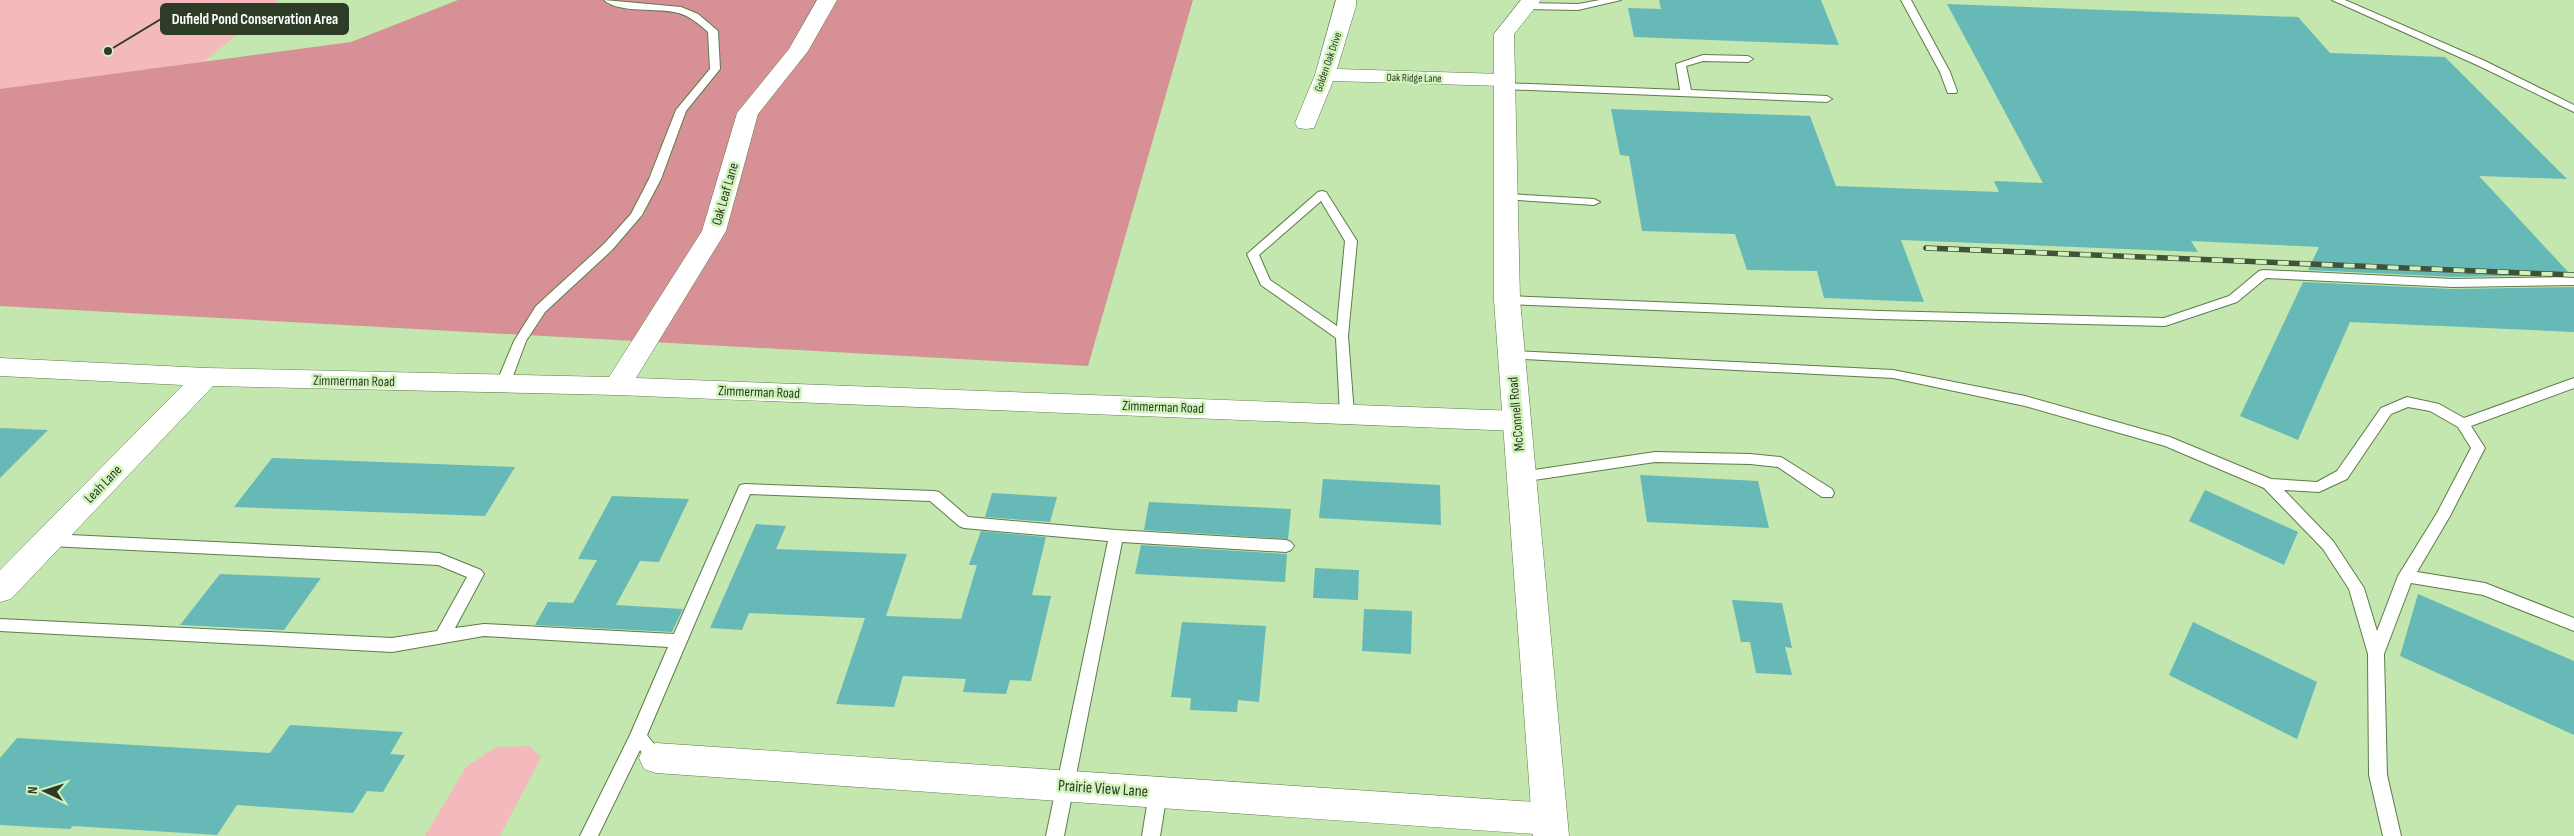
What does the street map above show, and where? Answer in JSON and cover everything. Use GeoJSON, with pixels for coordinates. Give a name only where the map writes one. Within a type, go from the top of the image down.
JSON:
{"type":"FeatureCollection","features":[{"type":"Feature","properties":{"kind":"street","name":"Oak Leaf Lane"},"geometry":{"type":"LineString","coordinates":[[617,386],[714,230],[748,113],[798,51],[827,0]]}},
{"type":"Feature","properties":{"kind":"street","name":"Golden Oak Drive"},"geometry":{"type":"LineString","coordinates":[[1306,124],[1325,75],[1346,6],[1346,0]]}},
{"type":"Feature","properties":{"kind":"street","name":"McConnell Road"},"geometry":{"type":"LineString","coordinates":[[1528,3],[1504,34],[1503,83],[1507,197],[1507,300],[1550,828]]}},
{"type":"Feature","properties":{"kind":"street","name":"Oak Ridge Lane"},"geometry":{"type":"LineString","coordinates":[[1325,75],[1503,83]]}},
{"type":"Feature","properties":{"kind":"street","name":"Zimmerman Road"},"geometry":{"type":"LineString","coordinates":[[0,366],[206,377],[617,386],[1517,421]]}},
{"type":"Feature","properties":{"kind":"street","name":"Leah Lane"},"geometry":{"type":"LineString","coordinates":[[0,590],[206,377]]}},
{"type":"Feature","properties":{"kind":"street","name":"Prairie View Lane"},"geometry":{"type":"LineString","coordinates":[[647,747],[1550,828]]}},
{"type":"Feature","properties":{"kind":"lane"},"geometry":{"type":"LineString","coordinates":[[503,384],[520,341],[540,309],[608,247],[636,216],[655,179],[682,110],[715,69],[713,31],[703,21],[670,4],[630,5],[609,0]]}},
{"type":"Feature","properties":{"kind":"lane"},"geometry":{"type":"LineString","coordinates":[[1528,3],[1578,7],[1616,0]]}},
{"type":"Feature","properties":{"kind":"lane"},"geometry":{"type":"LineString","coordinates":[[1906,0],[1945,72],[1952,91]]}},
{"type":"Feature","properties":{"kind":"lane"},"geometry":{"type":"LineString","coordinates":[[2337,0],[2481,63],[2574,110]]}},
{"type":"Feature","properties":{"kind":"lane"},"geometry":{"type":"LineString","coordinates":[[1686,93],[1681,64],[1704,58],[1748,59]]}},
{"type":"Feature","properties":{"kind":"lane"},"geometry":{"type":"LineString","coordinates":[[1503,83],[1686,93],[1827,98]]}},
{"type":"Feature","properties":{"kind":"lane"},"geometry":{"type":"LineString","coordinates":[[1342,336],[1265,282],[1253,254],[1322,194],[1352,241],[1342,336],[1347,414]]}},
{"type":"Feature","properties":{"kind":"lane"},"geometry":{"type":"LineString","coordinates":[[1507,197],[1594,202]]}},
{"type":"Feature","properties":{"kind":"lane"},"geometry":{"type":"LineString","coordinates":[[1507,300],[1879,315],[2165,322],[2233,299],[2263,274],[2453,283],[2574,281]]}},
{"type":"Feature","properties":{"kind":"lane"},"geometry":{"type":"LineString","coordinates":[[1512,355],[1893,374],[2025,400],[2170,442],[2268,484],[2319,488],[2342,475],[2386,411],[2407,402],[2434,407],[2463,424],[2478,448],[2443,516],[2406,576],[2376,654]]}},
{"type":"Feature","properties":{"kind":"lane"},"geometry":{"type":"LineString","coordinates":[[2463,424],[2568,384],[2574,384]]}},
{"type":"Feature","properties":{"kind":"lane"},"geometry":{"type":"LineString","coordinates":[[1521,477],[1655,457],[1750,459],[1781,462],[1827,493]]}},
{"type":"Feature","properties":{"kind":"lane"},"geometry":{"type":"LineString","coordinates":[[2268,484],[2328,545],[2356,588],[2376,654],[2378,775],[2392,836]]}},
{"type":"Feature","properties":{"kind":"lane"},"geometry":{"type":"LineString","coordinates":[[589,836],[647,747],[679,641],[745,489],[934,496],[964,522],[1116,536],[1286,546]]}},
{"type":"Feature","properties":{"kind":"lane"},"geometry":{"type":"LineString","coordinates":[[1055,836],[1116,536]]}},
{"type":"Feature","properties":{"kind":"lane"},"geometry":{"type":"LineString","coordinates":[[49,540],[439,559],[476,574],[442,637]]}},
{"type":"Feature","properties":{"kind":"lane"},"geometry":{"type":"LineString","coordinates":[[2406,576],[2485,589],[2574,626]]}},
{"type":"Feature","properties":{"kind":"lane"},"geometry":{"type":"LineString","coordinates":[[0,625],[392,645],[484,630],[679,641]]}},
{"type":"Feature","properties":{"kind":"lane"},"geometry":{"type":"LineString","coordinates":[[1151,836],[1158,793]]}},
{"type":"Feature","properties":{"kind":"shaded area"},"geometry":{"type":"Polygon","coordinates":[[[0,0],[278,0],[150,107],[0,102],[0,0]]]}},
{"type":"Feature","properties":{"kind":"shaded area"},"geometry":{"type":"Polygon","coordinates":[[[458,0],[1193,0],[1088,366],[0,306],[0,89],[351,42],[458,0]]]}},
{"type":"Feature","properties":{"kind":"shaded area"},"geometry":{"type":"Polygon","coordinates":[[[529,746],[541,757],[500,836],[425,836],[466,767],[496,747],[529,746]]]}},
{"type":"Feature","properties":{"kind":"building"},"geometry":{"type":"Polygon","coordinates":[[[1659,0],[1821,0],[1839,45],[1634,37],[1628,8],[1661,9],[1659,0]]]}},
{"type":"Feature","properties":{"kind":"building"},"geometry":{"type":"Polygon","coordinates":[[[1947,4],[2298,17],[2330,53],[2445,57],[2567,179],[2479,176],[2571,275],[2453,277],[2308,270],[2319,247],[2191,241],[2198,252],[1901,240],[1924,302],[1824,298],[1817,271],[1747,270],[1735,234],[1642,231],[1629,156],[1620,155],[1611,109],[1810,116],[1836,186],[1999,192],[1994,181],[2043,183],[1947,4]]]}},
{"type":"Feature","properties":{"kind":"building"},"geometry":{"type":"Polygon","coordinates":[[[2303,282],[2453,289],[2574,287],[2574,332],[2350,322],[2298,440],[2240,416],[2303,282]]]}},
{"type":"Feature","properties":{"kind":"building"},"geometry":{"type":"Polygon","coordinates":[[[0,428],[48,430],[0,478],[0,428]]]}},
{"type":"Feature","properties":{"kind":"building"},"geometry":{"type":"Polygon","coordinates":[[[272,458],[515,467],[485,516],[234,507],[272,458]]]}},
{"type":"Feature","properties":{"kind":"building"},"geometry":{"type":"Polygon","coordinates":[[[1640,475],[1758,481],[1769,528],[1647,522],[1640,475]]]}},
{"type":"Feature","properties":{"kind":"building"},"geometry":{"type":"Polygon","coordinates":[[[1323,479],[1440,485],[1441,525],[1319,518],[1323,479]]]}},
{"type":"Feature","properties":{"kind":"building"},"geometry":{"type":"Polygon","coordinates":[[[2205,490],[2298,532],[2284,565],[2189,521],[2205,490]]]}},
{"type":"Feature","properties":{"kind":"building"},"geometry":{"type":"Polygon","coordinates":[[[992,493],[1057,497],[1050,522],[985,517],[992,493]]]}},
{"type":"Feature","properties":{"kind":"building"},"geometry":{"type":"Polygon","coordinates":[[[612,496],[689,499],[659,562],[640,561],[616,605],[683,609],[672,632],[535,625],[548,602],[573,603],[597,560],[578,559],[612,496]]]}},
{"type":"Feature","properties":{"kind":"building"},"geometry":{"type":"Polygon","coordinates":[[[1149,502],[1291,509],[1288,539],[1144,530],[1149,502]]]}},
{"type":"Feature","properties":{"kind":"building"},"geometry":{"type":"Polygon","coordinates":[[[756,524],[786,526],[776,549],[907,554],[886,616],[961,619],[977,565],[969,565],[981,531],[1046,537],[1032,595],[1051,596],[1031,681],[1010,680],[1006,694],[963,692],[966,679],[903,676],[894,707],[836,704],[865,618],[749,613],[742,630],[710,628],[756,524]]]}},
{"type":"Feature","properties":{"kind":"building"},"geometry":{"type":"Polygon","coordinates":[[[1141,545],[1287,554],[1285,582],[1135,574],[1141,545]]]}},
{"type":"Feature","properties":{"kind":"building"},"geometry":{"type":"Polygon","coordinates":[[[1315,568],[1359,570],[1358,600],[1313,598],[1315,568]]]}},
{"type":"Feature","properties":{"kind":"building"},"geometry":{"type":"Polygon","coordinates":[[[220,574],[321,578],[284,630],[180,625],[220,574]]]}},
{"type":"Feature","properties":{"kind":"building"},"geometry":{"type":"Polygon","coordinates":[[[2418,594],[2574,661],[2574,735],[2400,656],[2418,594]]]}},
{"type":"Feature","properties":{"kind":"building"},"geometry":{"type":"Polygon","coordinates":[[[1732,600],[1782,603],[1792,648],[1785,647],[1792,675],[1756,673],[1750,642],[1741,642],[1732,600]]]}},
{"type":"Feature","properties":{"kind":"building"},"geometry":{"type":"Polygon","coordinates":[[[1364,609],[1412,611],[1411,654],[1362,651],[1364,609]]]}},
{"type":"Feature","properties":{"kind":"building"},"geometry":{"type":"Polygon","coordinates":[[[1182,622],[1266,626],[1259,702],[1238,700],[1237,712],[1190,710],[1191,698],[1171,697],[1182,622]]]}},
{"type":"Feature","properties":{"kind":"building"},"geometry":{"type":"Polygon","coordinates":[[[2193,622],[2317,682],[2297,739],[2169,675],[2193,622]]]}},
{"type":"Feature","properties":{"kind":"building"},"geometry":{"type":"Polygon","coordinates":[[[290,725],[403,732],[390,754],[405,755],[383,792],[367,791],[353,813],[237,805],[217,835],[73,826],[70,829],[0,825],[0,758],[17,738],[270,753],[290,725]]]}},
{"type":"Feature","properties":{"kind":"railway"},"geometry":{"type":"LineString","coordinates":[[1926,248],[2574,275]]}},
{"type":"Feature","properties":{"kind":"place","name":"Dufield Pond Conservation Area"},"geometry":{"type":"Point","coordinates":[108,51]}}]}
